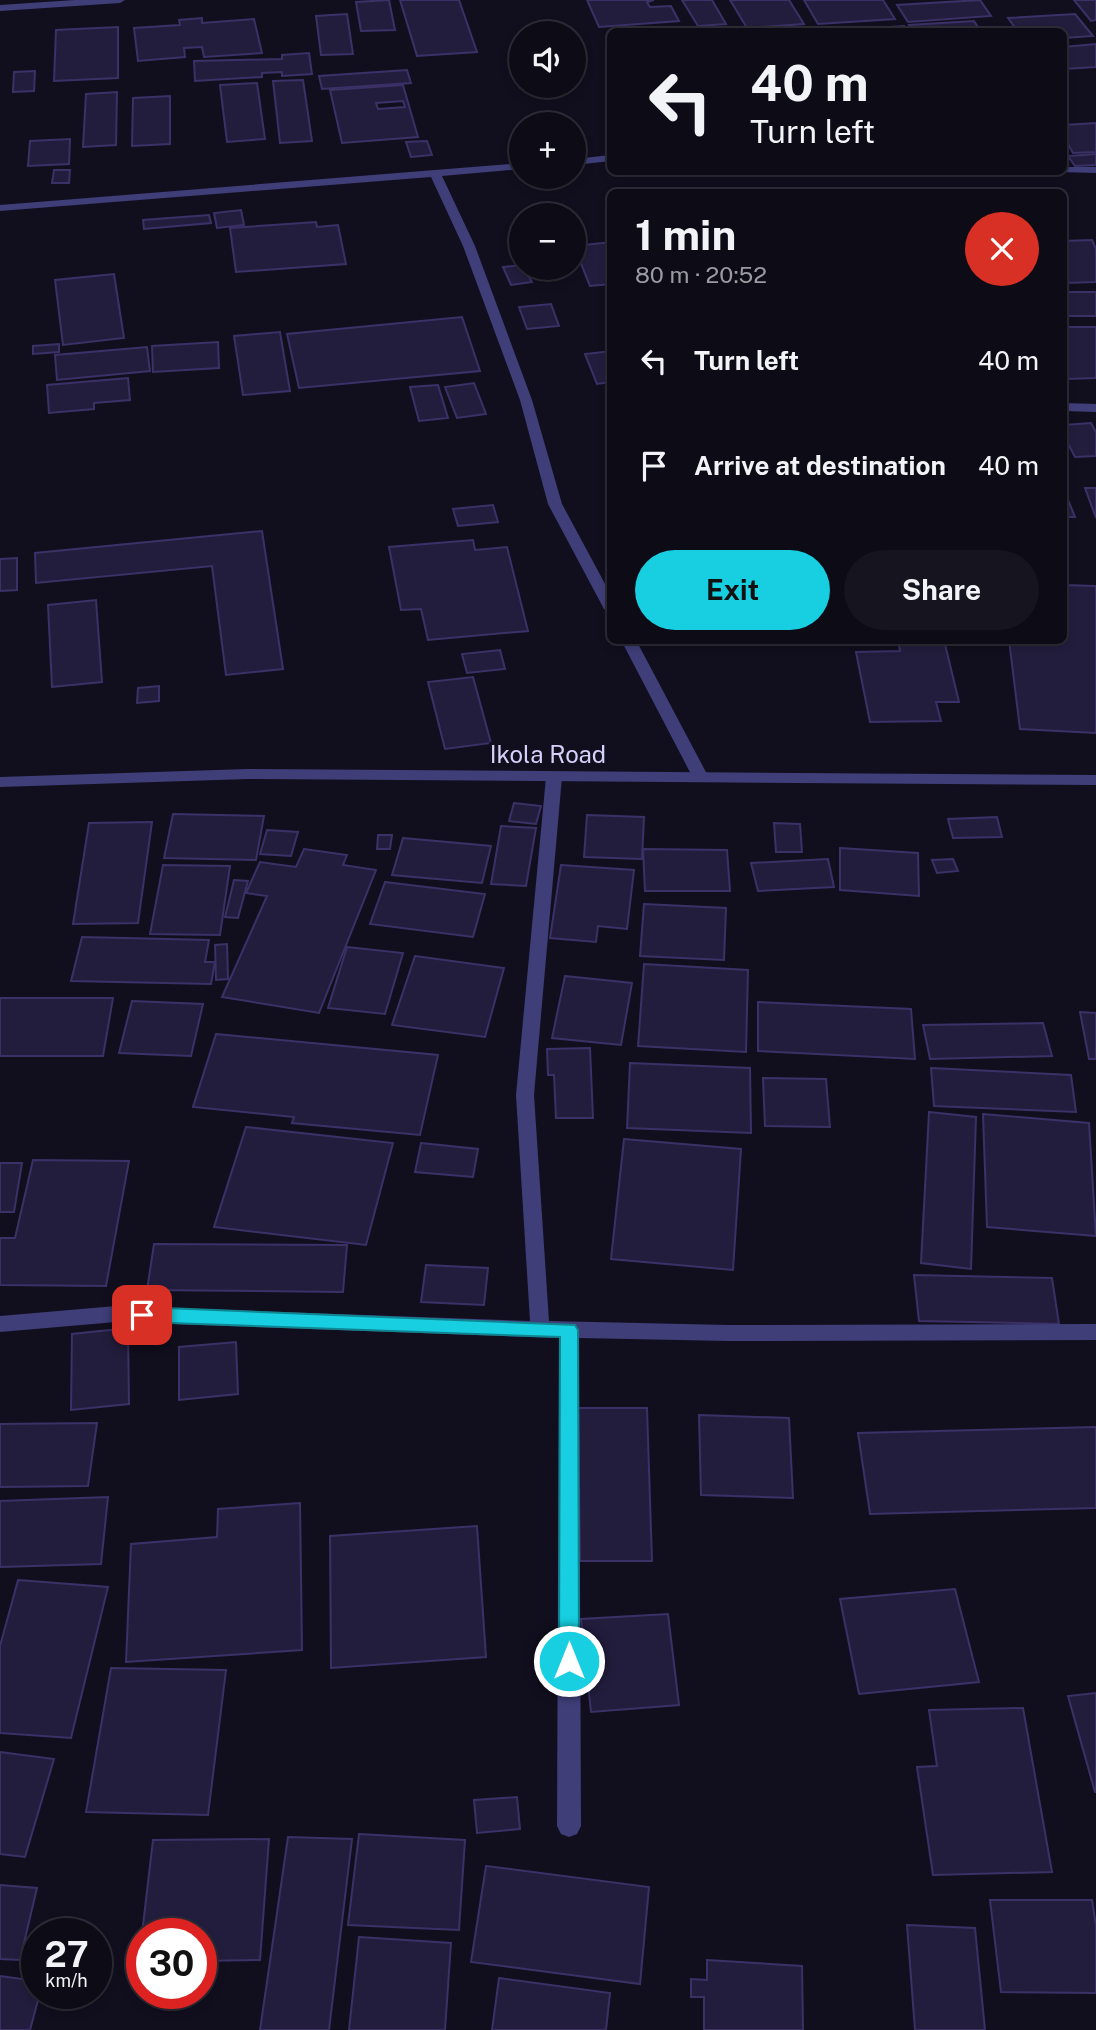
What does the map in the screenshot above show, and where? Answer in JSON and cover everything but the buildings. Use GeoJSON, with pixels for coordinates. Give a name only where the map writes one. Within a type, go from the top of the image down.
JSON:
{"type":"FeatureCollection","features":[{"type":"Feature","properties":{"kind":"street"},"geometry":{"type":"LineString","coordinates":[[0,8],[120,0]]}},
{"type":"Feature","properties":{"kind":"street"},"geometry":{"type":"LineString","coordinates":[[586,161],[607,158]]}},
{"type":"Feature","properties":{"kind":"street"},"geometry":{"type":"LineString","coordinates":[[0,208],[509,167]]}},
{"type":"Feature","properties":{"kind":"street"},"geometry":{"type":"LineString","coordinates":[[1067,170],[1096,170]]}},
{"type":"Feature","properties":{"kind":"street"},"geometry":{"type":"LineString","coordinates":[[434,171],[469,246],[526,400],[555,504],[607,602]]}},
{"type":"Feature","properties":{"kind":"street"},"geometry":{"type":"LineString","coordinates":[[1067,407],[1096,408]]}},
{"type":"Feature","properties":{"kind":"street"},"geometry":{"type":"LineString","coordinates":[[630,644],[701,776]]}},
{"type":"Feature","properties":{"kind":"street","name":"Ikola Road"},"geometry":{"type":"LineString","coordinates":[[0,782],[248,774],[1096,780]]}},
{"type":"Feature","properties":{"kind":"street"},"geometry":{"type":"LineString","coordinates":[[540,1329],[525,1095],[554,777]]}},
{"type":"Feature","properties":{"kind":"street"},"geometry":{"type":"LineString","coordinates":[[0,1324],[116,1314],[728,1333],[1096,1332]]}},
{"type":"Feature","properties":{"kind":"street"},"geometry":{"type":"LineString","coordinates":[[569,1330],[569,1826]]}},
{"type":"Feature","properties":{"kind":"route"},"geometry":{"type":"LineString","coordinates":[[142,1315],[569,1330],[569,1661]]}}]}
